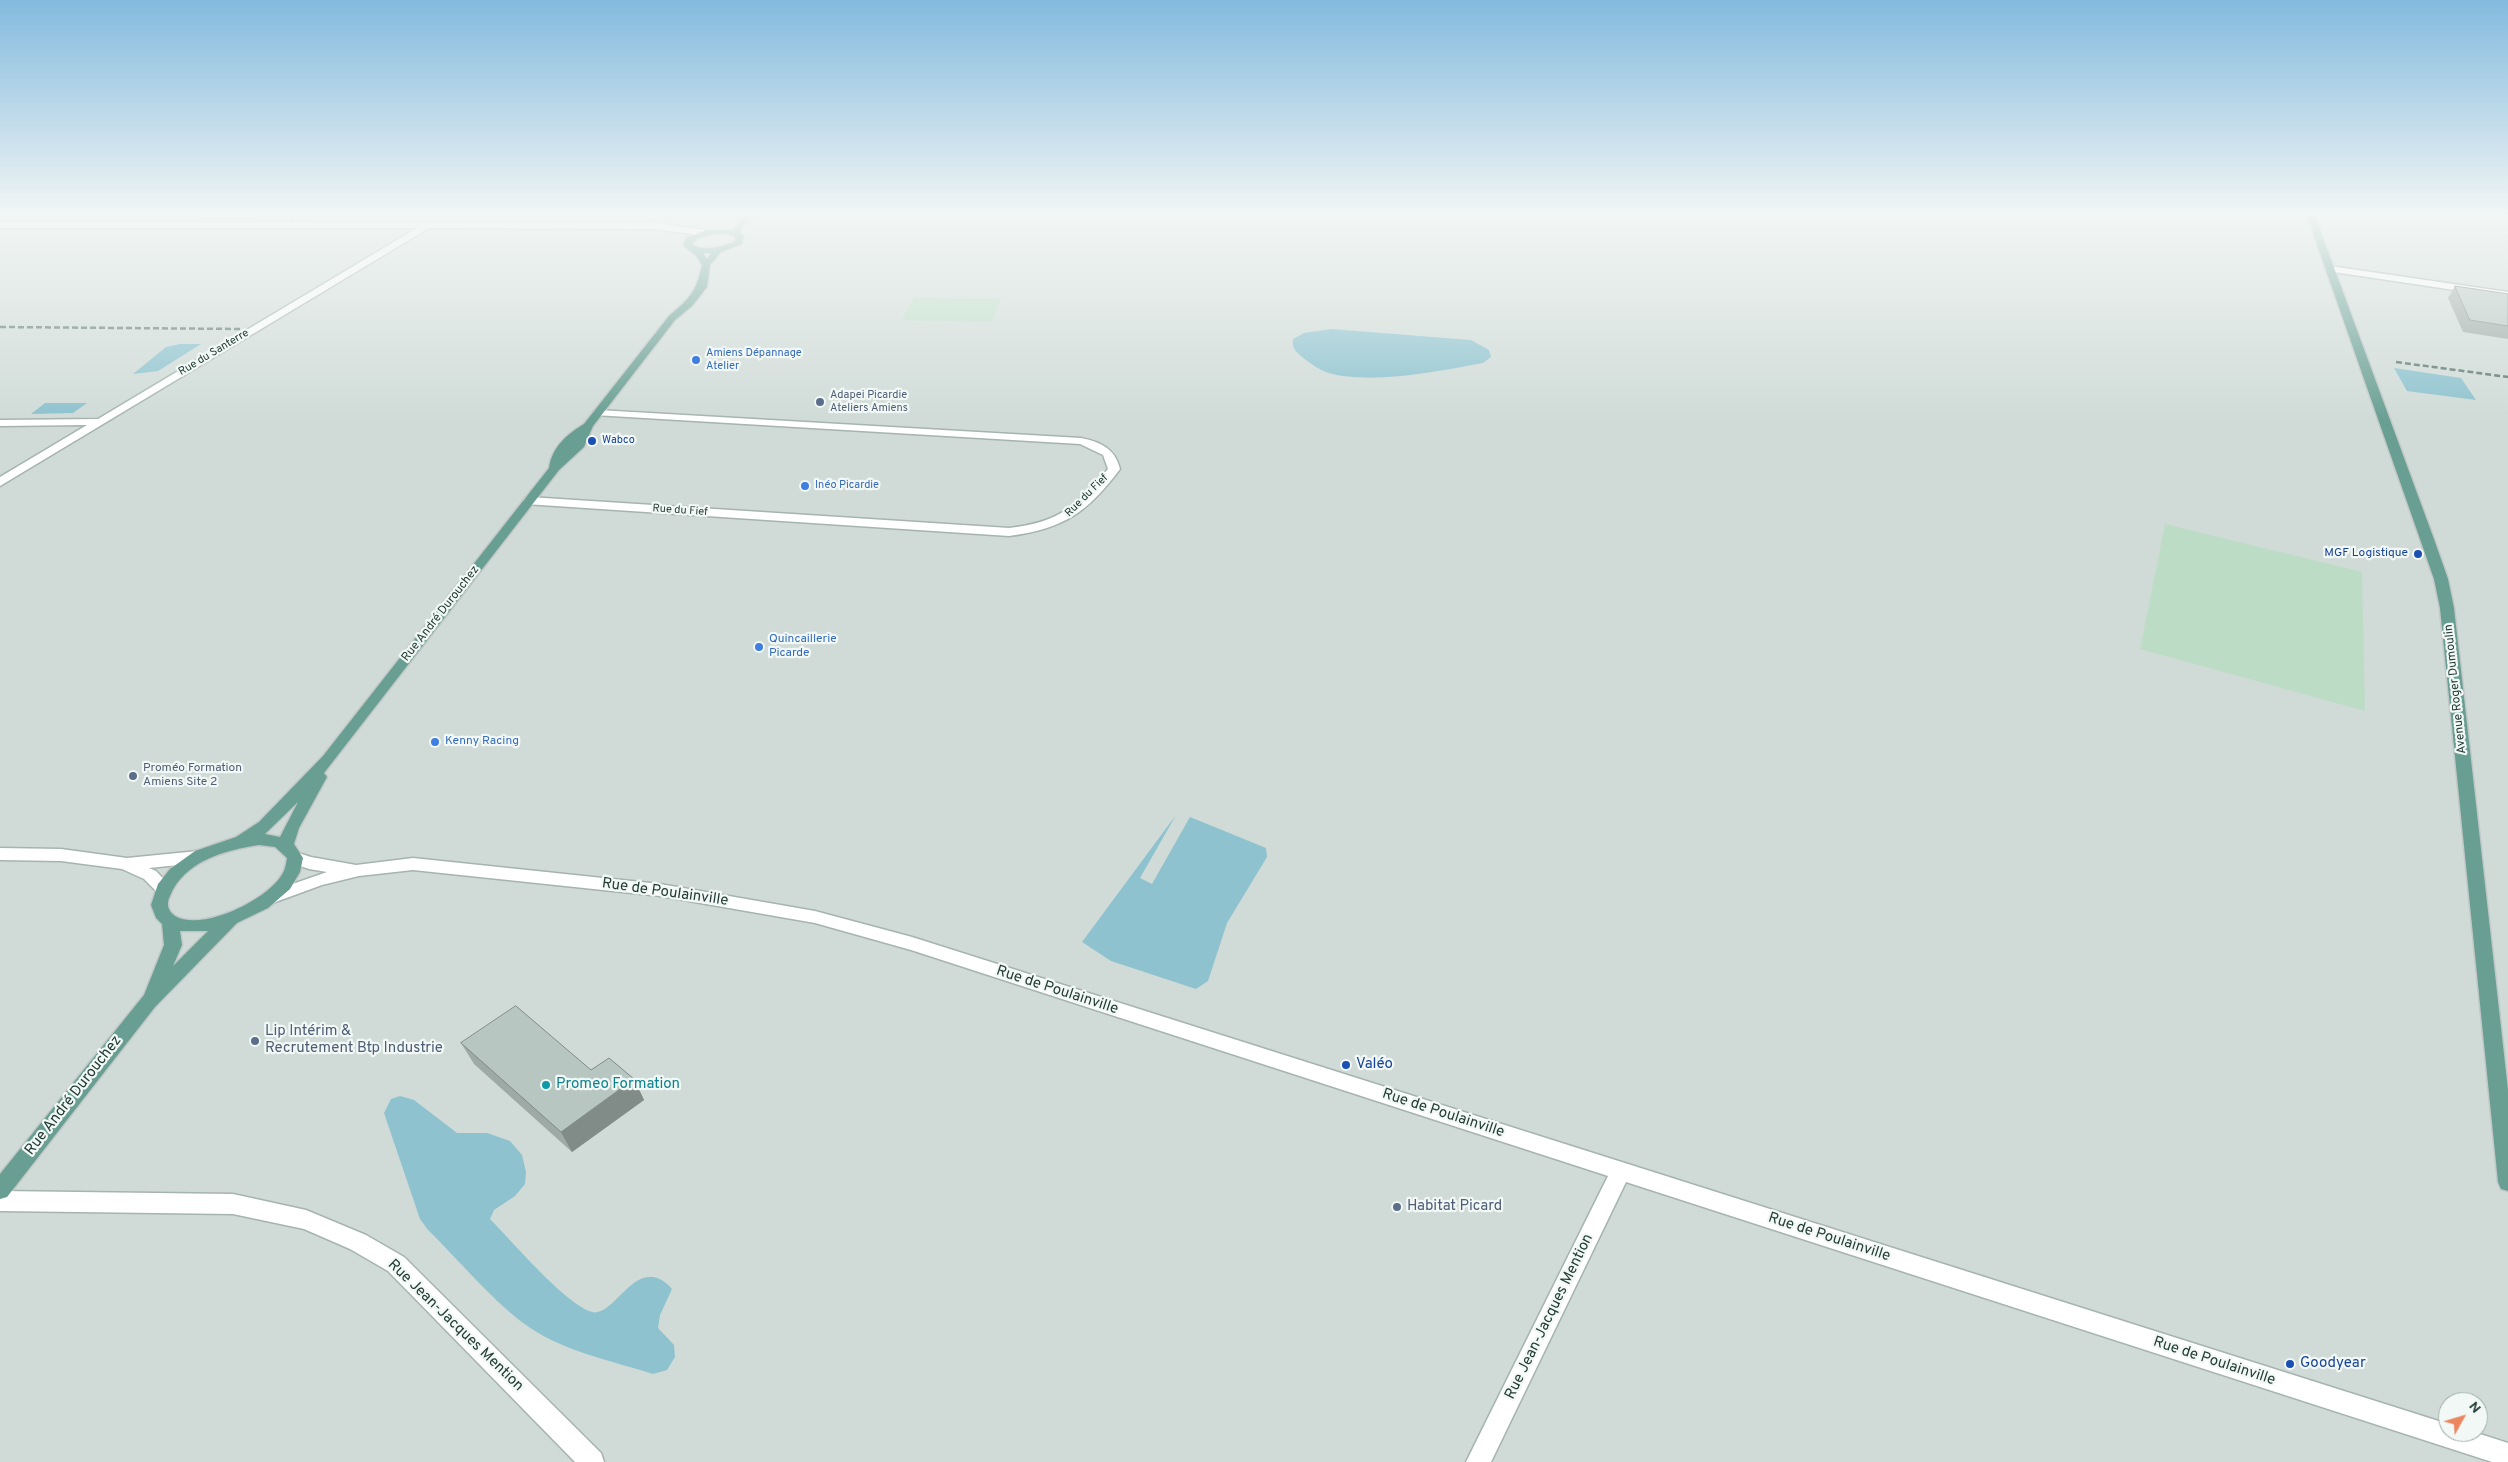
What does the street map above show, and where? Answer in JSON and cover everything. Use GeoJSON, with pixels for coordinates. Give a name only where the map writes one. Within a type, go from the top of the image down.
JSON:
{"type":"FeatureCollection","features":[{"type":"Feature","properties":{"kind":"main road","name":"Rue André Durouchez"},"geometry":{"type":"LineString","coordinates":[[242,841],[265,826],[328,760],[554,468],[569,458],[586,437],[588,426],[598,412],[672,318],[689,304],[702,284]]}},
{"type":"Feature","properties":{"kind":"main road","name":"Avenue Roger Dumoulin"},"geometry":{"type":"LineString","coordinates":[[2336,284],[2429,542],[2441,579],[2447,608],[2508,1182]]}},
{"type":"Feature","properties":{"kind":"main road","name":"Rue André Durouchez"},"geometry":{"type":"LineString","coordinates":[[0,1190],[148,1002],[231,919],[270,898],[289,878],[293,871],[291,828],[328,760]]}},
{"type":"Feature","properties":{"kind":"main road"},"geometry":{"type":"LineString","coordinates":[[231,919],[208,924],[187,925],[170,921],[161,913],[159,902],[163,888],[178,872],[198,857],[242,841],[274,840],[291,852]]}},
{"type":"Feature","properties":{"kind":"main road","name":"Rue André Durouchez"},"geometry":{"type":"LineString","coordinates":[[148,1002],[173,945],[170,921]]}},
{"type":"Feature","properties":{"kind":"street","name":"Rue du Santerre"},"geometry":{"type":"LineString","coordinates":[[0,482],[330,284]]}},
{"type":"Feature","properties":{"kind":"street"},"geometry":{"type":"LineString","coordinates":[[2434,284],[2508,295]]}},
{"type":"Feature","properties":{"kind":"street","name":"Rue du Fief"},"geometry":{"type":"LineString","coordinates":[[529,501],[1009,532],[1052,526],[1069,517],[1114,469],[1112,458],[1108,452],[1098,446],[1081,441],[598,412]]}},
{"type":"Feature","properties":{"kind":"street"},"geometry":{"type":"LineString","coordinates":[[0,422],[100,422]]}},
{"type":"Feature","properties":{"kind":"street","name":"Rue de Poulainville"},"geometry":{"type":"LineString","coordinates":[[291,852],[309,864],[359,870]]}},
{"type":"Feature","properties":{"kind":"street"},"geometry":{"type":"LineString","coordinates":[[0,854],[61,855],[127,864],[198,857]]}},
{"type":"Feature","properties":{"kind":"street"},"geometry":{"type":"LineString","coordinates":[[127,864],[150,875],[163,888]]}},
{"type":"Feature","properties":{"kind":"street","name":"Rue de Poulainville"},"geometry":{"type":"LineString","coordinates":[[270,898],[318,880],[359,870],[413,864],[660,890],[814,917],[912,944],[2508,1455]]}},
{"type":"Feature","properties":{"kind":"street","name":"Rue Jean-Jacques Mention"},"geometry":{"type":"LineString","coordinates":[[1478,1462],[1621,1171]]}},
{"type":"Feature","properties":{"kind":"street","name":"Rue Jean-Jacques Mention"},"geometry":{"type":"LineString","coordinates":[[0,1201],[233,1204],[306,1220],[396,1264],[592,1462]]}},
{"type":"Feature","properties":{"kind":"shaded area"},"geometry":{"type":"Polygon","coordinates":[[[0,284],[2508,284],[2508,1462],[0,1462],[0,284]]]}},
{"type":"Feature","properties":{"kind":"green space"},"geometry":{"type":"Polygon","coordinates":[[[914,298],[1001,299],[991,322],[902,320],[914,298]]]}},
{"type":"Feature","properties":{"kind":"green space"},"geometry":{"type":"Polygon","coordinates":[[[2165,524],[2362,572],[2365,711],[2140,649],[2165,524]]]}},
{"type":"Feature","properties":{"kind":"water"},"geometry":{"type":"Polygon","coordinates":[[[1331,329],[1471,340],[1489,350],[1491,357],[1483,363],[1406,376],[1365,378],[1346,376],[1329,373],[1311,364],[1300,356],[1293,346],[1293,339],[1304,333],[1331,329]]]}},
{"type":"Feature","properties":{"kind":"water"},"geometry":{"type":"Polygon","coordinates":[[[180,344],[201,344],[158,371],[133,374],[166,347],[180,344]]]}},
{"type":"Feature","properties":{"kind":"water"},"geometry":{"type":"Polygon","coordinates":[[[2394,368],[2461,378],[2476,400],[2407,391],[2394,368]]]}},
{"type":"Feature","properties":{"kind":"water"},"geometry":{"type":"Polygon","coordinates":[[[45,403],[87,403],[73,413],[31,414],[45,403]]]}},
{"type":"Feature","properties":{"kind":"water"},"geometry":{"type":"Polygon","coordinates":[[[1176,815],[1140,878],[1152,884],[1190,817],[1266,848],[1267,857],[1227,923],[1208,981],[1196,989],[1111,961],[1082,942],[1176,815]]]}},
{"type":"Feature","properties":{"kind":"water"},"geometry":{"type":"Polygon","coordinates":[[[400,1096],[414,1100],[457,1133],[487,1133],[510,1141],[522,1155],[526,1172],[525,1184],[515,1196],[494,1210],[490,1219],[554,1285],[581,1307],[592,1312],[601,1311],[628,1288],[648,1277],[659,1279],[672,1289],[660,1315],[658,1328],[674,1345],[675,1357],[667,1370],[653,1374],[590,1355],[543,1336],[516,1317],[477,1281],[428,1230],[420,1219],[384,1113],[391,1099],[400,1096]]]}},
{"type":"Feature","properties":{"kind":"building"},"geometry":{"type":"Polygon","coordinates":[[[2455,286],[2508,294],[2508,326],[2470,320],[2455,286]]]}},
{"type":"Feature","properties":{"kind":"building","name":"Promeo Formation"},"geometry":{"type":"Polygon","coordinates":[[[516,1006],[591,1070],[609,1058],[634,1079],[561,1132],[461,1043],[516,1006]]]}},
{"type":"Feature","properties":{"kind":"railway"},"geometry":{"type":"LineString","coordinates":[[0,327],[242,329]]}},
{"type":"Feature","properties":{"kind":"railway"},"geometry":{"type":"LineString","coordinates":[[2396,362],[2508,377]]}},
{"type":"Feature","properties":{"kind":"place","name":"Amiens Dépannage Atelier"},"geometry":{"type":"Point","coordinates":[696,360]}},
{"type":"Feature","properties":{"kind":"place","name":"Adapei Picardie Ateliers Amiens"},"geometry":{"type":"Point","coordinates":[820,402]}},
{"type":"Feature","properties":{"kind":"place","name":"Wabco"},"geometry":{"type":"Point","coordinates":[592,441]}},
{"type":"Feature","properties":{"kind":"place","name":"Inéo Picardie"},"geometry":{"type":"Point","coordinates":[805,486]}},
{"type":"Feature","properties":{"kind":"place","name":"MGF Logistique"},"geometry":{"type":"Point","coordinates":[2418,554]}},
{"type":"Feature","properties":{"kind":"place","name":"Quincaillerie Picarde"},"geometry":{"type":"Point","coordinates":[759,647]}},
{"type":"Feature","properties":{"kind":"place","name":"Kenny Racing"},"geometry":{"type":"Point","coordinates":[435,742]}},
{"type":"Feature","properties":{"kind":"place","name":"Proméo Formation Amiens Site 2"},"geometry":{"type":"Point","coordinates":[133,776]}},
{"type":"Feature","properties":{"kind":"place","name":"Lip Intérim & Recrutement Btp Industrie"},"geometry":{"type":"Point","coordinates":[255,1041]}},
{"type":"Feature","properties":{"kind":"place","name":"Valéo"},"geometry":{"type":"Point","coordinates":[1346,1065]}},
{"type":"Feature","properties":{"kind":"place","name":"Promeo Formation"},"geometry":{"type":"Point","coordinates":[546,1085]}},
{"type":"Feature","properties":{"kind":"place","name":"Habitat Picard"},"geometry":{"type":"Point","coordinates":[1397,1207]}},
{"type":"Feature","properties":{"kind":"place","name":"Goodyear"},"geometry":{"type":"Point","coordinates":[2290,1364]}}]}
